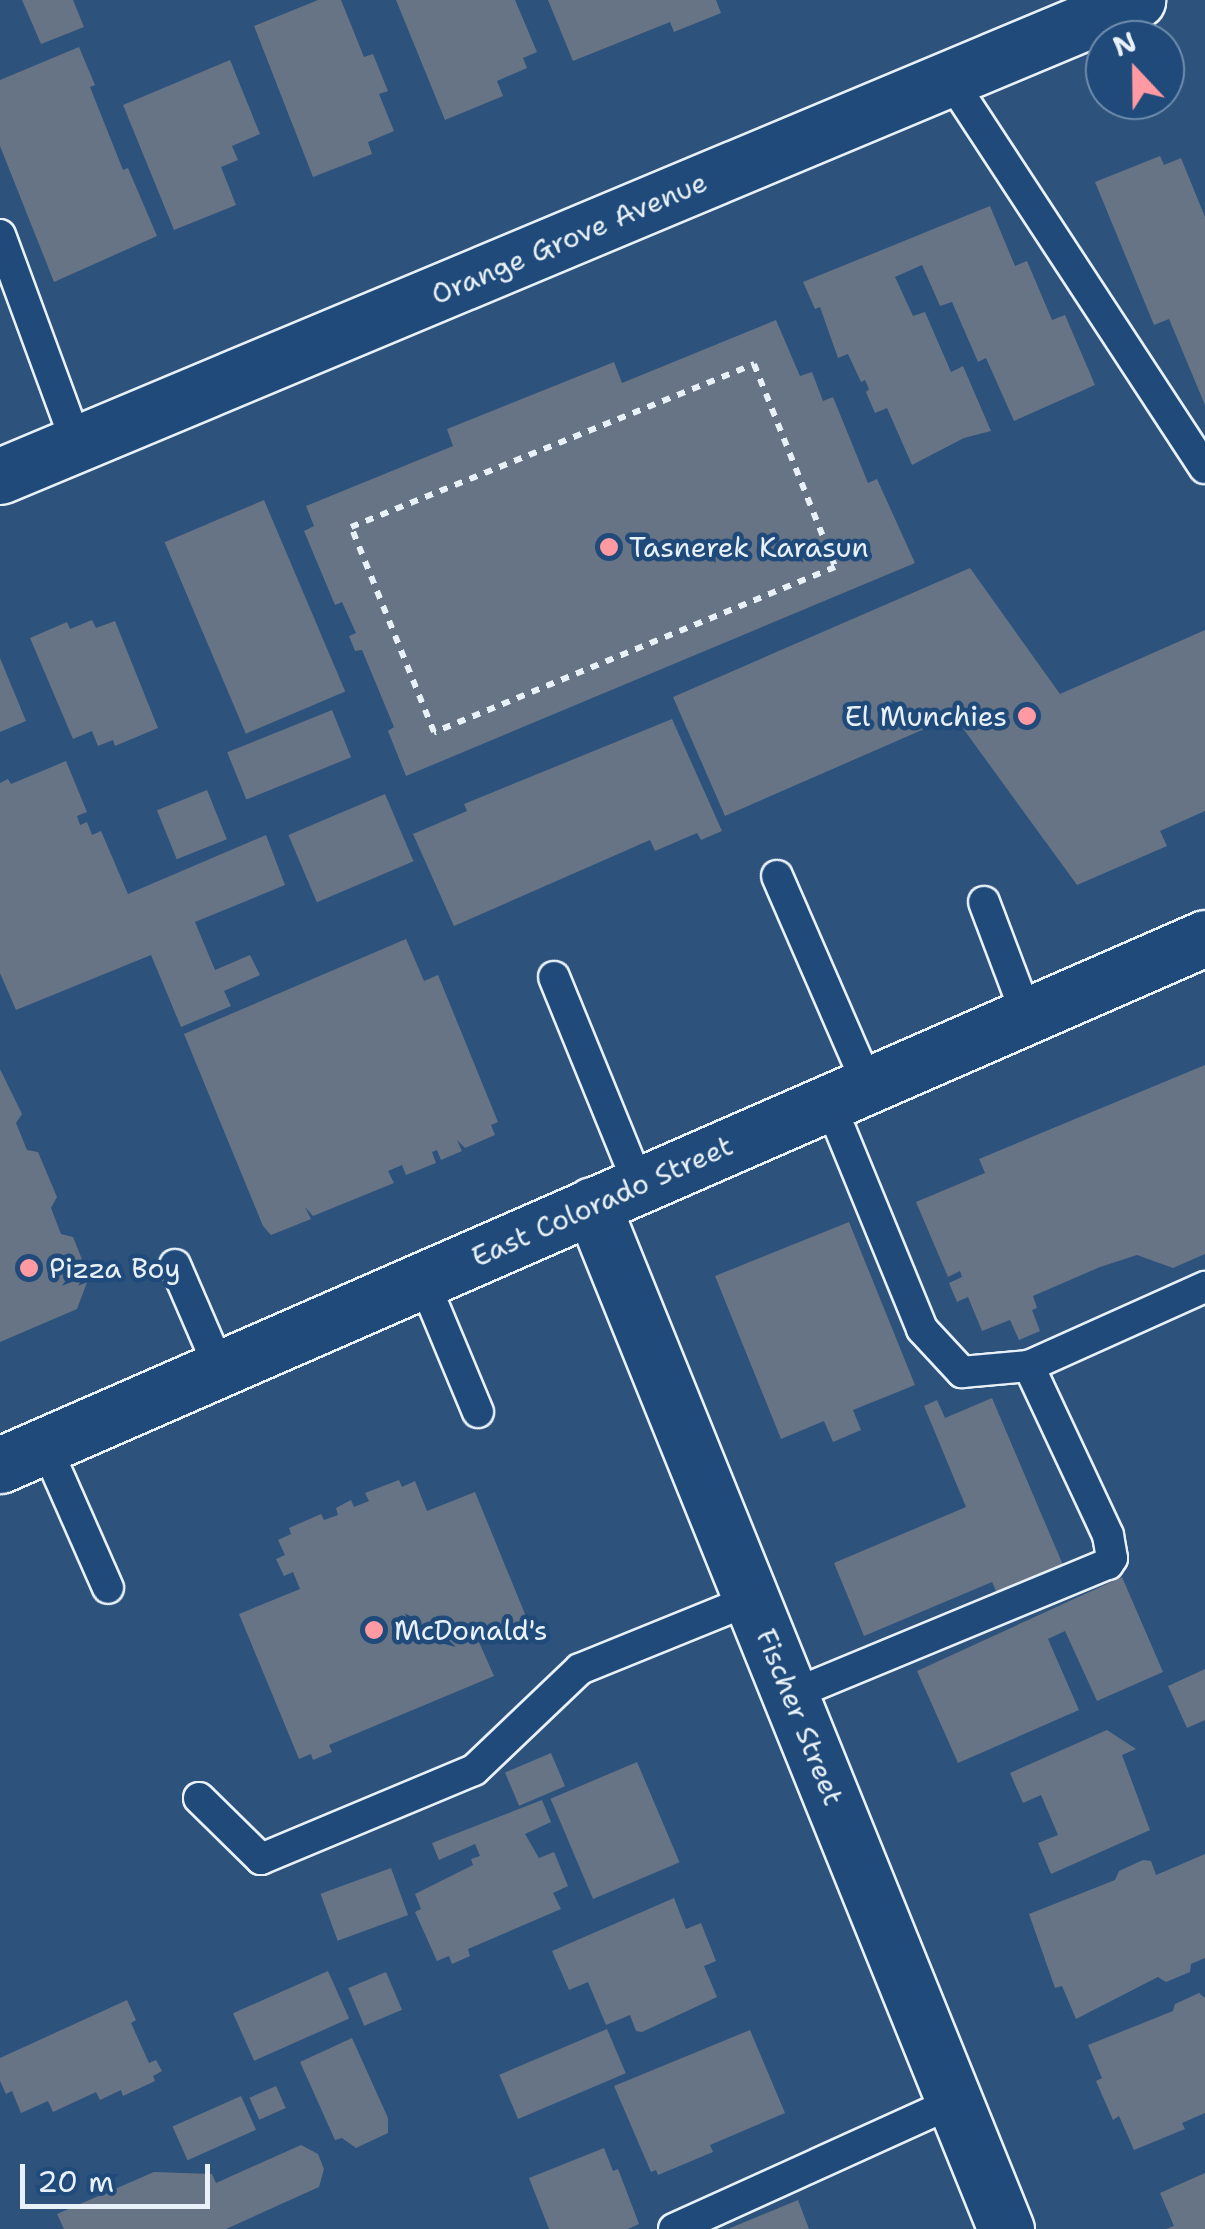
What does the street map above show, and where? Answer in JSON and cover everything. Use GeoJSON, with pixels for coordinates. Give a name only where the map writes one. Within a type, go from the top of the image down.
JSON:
{"type":"FeatureCollection","features":[{"type":"Feature","properties":{"kind":"street","name":"Orange Grove Avenue"},"geometry":{"type":"LineString","coordinates":[[0,476],[1137,0]]}},
{"type":"Feature","properties":{"kind":"street","name":"East Colorado Street"},"geometry":{"type":"LineString","coordinates":[[22,1455],[1205,938]]}},
{"type":"Feature","properties":{"kind":"street","name":"Fischer Street"},"geometry":{"type":"LineString","coordinates":[[616,1195],[752,1598],[1006,2229]]}},
{"type":"Feature","properties":{"kind":"lane"},"geometry":{"type":"LineString","coordinates":[[950,79],[1205,468]]}},
{"type":"Feature","properties":{"kind":"lane"},"geometry":{"type":"LineString","coordinates":[[0,235],[77,444]]}},
{"type":"Feature","properties":{"kind":"lane"},"geometry":{"type":"LineString","coordinates":[[777,876],[922,1329],[962,1372],[1029,1366],[1205,1288]]}},
{"type":"Feature","properties":{"kind":"lane"},"geometry":{"type":"LineString","coordinates":[[984,902],[1027,1016]]}},
{"type":"Feature","properties":{"kind":"lane"},"geometry":{"type":"LineString","coordinates":[[554,977],[616,1195]]}},
{"type":"Feature","properties":{"kind":"lane"},"geometry":{"type":"LineString","coordinates":[[175,1265],[220,1369]]}},
{"type":"Feature","properties":{"kind":"lane"},"geometry":{"type":"LineString","coordinates":[[423,1280],[478,1412]]}},
{"type":"Feature","properties":{"kind":"lane"},"geometry":{"type":"LineString","coordinates":[[791,1695],[1108,1564],[1112,1558],[1108,1535],[1029,1366]]}},
{"type":"Feature","properties":{"kind":"lane"},"geometry":{"type":"LineString","coordinates":[[22,1455],[108,1588]]}},
{"type":"Feature","properties":{"kind":"lane"},"geometry":{"type":"LineString","coordinates":[[199,1798],[261,1859],[474,1770],[580,1670],[752,1598]]}},
{"type":"Feature","properties":{"kind":"lane"},"geometry":{"type":"LineString","coordinates":[[674,2229],[954,2102]]}},
{"type":"Feature","properties":{"kind":"path"},"geometry":{"type":"LineString","coordinates":[[754,364],[835,567],[434,732],[352,528],[754,364]]}},
{"type":"Feature","properties":{"kind":"building"},"geometry":{"type":"Polygon","coordinates":[[[22,0],[73,0],[84,27],[41,44],[22,0]]]}},
{"type":"Feature","properties":{"kind":"building"},"geometry":{"type":"Polygon","coordinates":[[[318,0],[341,0],[364,57],[373,54],[388,91],[379,94],[394,131],[368,142],[372,154],[313,177],[254,26],[318,0]]]}},
{"type":"Feature","properties":{"kind":"building"},"geometry":{"type":"Polygon","coordinates":[[[396,0],[515,0],[537,52],[523,58],[527,68],[497,81],[503,96],[445,120],[396,0]]]}},
{"type":"Feature","properties":{"kind":"building"},"geometry":{"type":"Polygon","coordinates":[[[548,0],[716,0],[721,13],[674,32],[670,22],[573,61],[548,0]]]}},
{"type":"Feature","properties":{"kind":"building"},"geometry":{"type":"Polygon","coordinates":[[[79,47],[95,85],[90,87],[123,170],[128,168],[157,236],[54,282],[0,146],[0,80],[79,47]]]}},
{"type":"Feature","properties":{"kind":"building"},"geometry":{"type":"Polygon","coordinates":[[[230,60],[260,134],[232,146],[238,160],[221,167],[236,205],[174,230],[123,105],[230,60]]]}},
{"type":"Feature","properties":{"kind":"building"},"geometry":{"type":"Polygon","coordinates":[[[1160,156],[1164,165],[1181,158],[1205,217],[1205,405],[1169,319],[1154,325],[1095,182],[1160,156]]]}},
{"type":"Feature","properties":{"kind":"building"},"geometry":{"type":"Polygon","coordinates":[[[990,206],[1015,266],[1027,261],[1052,320],[1065,315],[1095,385],[1014,421],[986,358],[978,362],[952,302],[940,306],[922,265],[895,277],[913,316],[925,312],[951,372],[963,366],[991,431],[964,438],[912,465],[887,408],[875,413],[865,380],[861,382],[848,354],[838,358],[820,307],[815,309],[803,282],[990,206]]]}},
{"type":"Feature","properties":{"kind":"building","name":"Tasnerek Karasun"},"geometry":{"type":"Polygon","coordinates":[[[776,320],[800,376],[812,372],[823,401],[833,397],[868,483],[877,479],[915,563],[406,776],[388,731],[394,727],[362,650],[355,651],[349,636],[356,633],[342,602],[335,605],[304,531],[314,526],[306,506],[453,446],[447,429],[614,362],[622,383],[776,320]]]}},
{"type":"Feature","properties":{"kind":"building"},"geometry":{"type":"Polygon","coordinates":[[[264,500],[345,691],[246,734],[165,542],[264,500]]]}},
{"type":"Feature","properties":{"kind":"building"},"geometry":{"type":"Polygon","coordinates":[[[970,568],[1060,694],[1205,630],[1205,811],[1160,831],[1167,846],[1077,885],[954,716],[725,816],[673,697],[970,568]]]}},
{"type":"Feature","properties":{"kind":"building"},"geometry":{"type":"Polygon","coordinates":[[[92,620],[96,628],[115,621],[158,728],[115,746],[113,740],[98,746],[92,731],[73,739],[30,638],[67,622],[70,629],[92,620]]]}},
{"type":"Feature","properties":{"kind":"building"},"geometry":{"type":"Polygon","coordinates":[[[0,658],[26,721],[0,732],[0,658]]]}},
{"type":"Feature","properties":{"kind":"building"},"geometry":{"type":"Polygon","coordinates":[[[332,710],[351,757],[246,800],[227,752],[332,710]]]}},
{"type":"Feature","properties":{"kind":"building"},"geometry":{"type":"Polygon","coordinates":[[[672,719],[722,831],[701,840],[697,833],[655,851],[650,840],[454,926],[413,834],[467,811],[464,804],[672,719]]]}},
{"type":"Feature","properties":{"kind":"building"},"geometry":{"type":"Polygon","coordinates":[[[66,761],[87,812],[77,816],[80,825],[87,822],[92,835],[101,831],[128,894],[266,835],[285,885],[195,922],[215,970],[250,955],[260,975],[224,991],[231,1006],[181,1027],[151,955],[16,1010],[0,973],[0,783],[8,779],[11,784],[66,761]]]}},
{"type":"Feature","properties":{"kind":"building"},"geometry":{"type":"Polygon","coordinates":[[[207,790],[227,839],[177,859],[157,810],[207,790]]]}},
{"type":"Feature","properties":{"kind":"building"},"geometry":{"type":"Polygon","coordinates":[[[385,794],[414,861],[317,902],[288,835],[385,794]]]}},
{"type":"Feature","properties":{"kind":"building"},"geometry":{"type":"Polygon","coordinates":[[[406,939],[424,981],[438,975],[498,1122],[491,1125],[495,1135],[465,1148],[457,1140],[462,1151],[441,1160],[437,1150],[432,1152],[436,1163],[406,1175],[402,1165],[388,1171],[394,1183],[313,1216],[305,1207],[311,1219],[271,1235],[263,1226],[184,1034],[406,939]]]}},
{"type":"Feature","properties":{"kind":"building"},"geometry":{"type":"Polygon","coordinates":[[[1205,1065],[1205,1254],[1173,1268],[1137,1255],[1100,1267],[1033,1296],[1037,1308],[1032,1310],[1040,1331],[1019,1340],[1010,1320],[982,1331],[968,1297],[957,1302],[949,1283],[962,1277],[960,1271],[948,1277],[916,1202],[985,1173],[979,1159],[1205,1065]]]}},
{"type":"Feature","properties":{"kind":"building"},"geometry":{"type":"Polygon","coordinates":[[[0,1069],[22,1114],[16,1123],[27,1150],[38,1152],[57,1197],[51,1208],[61,1234],[73,1237],[89,1277],[77,1309],[0,1342],[0,1069]]]}},
{"type":"Feature","properties":{"kind":"building"},"geometry":{"type":"Polygon","coordinates":[[[849,1222],[915,1385],[853,1410],[861,1430],[833,1442],[824,1421],[781,1439],[715,1276],[849,1222]]]}},
{"type":"Feature","properties":{"kind":"building"},"geometry":{"type":"Polygon","coordinates":[[[992,1398],[1063,1565],[997,1593],[992,1582],[864,1636],[834,1563],[966,1507],[924,1406],[937,1400],[945,1418],[992,1398]]]}},
{"type":"Feature","properties":{"kind":"building","name":"McDonald's"},"geometry":{"type":"Polygon","coordinates":[[[399,1480],[402,1487],[415,1481],[427,1511],[475,1492],[527,1619],[478,1640],[494,1676],[329,1745],[332,1752],[313,1760],[311,1754],[299,1759],[239,1614],[300,1589],[293,1572],[284,1576],[276,1559],[285,1555],[278,1540],[291,1534],[289,1528],[321,1514],[324,1520],[338,1515],[336,1508],[351,1500],[354,1507],[369,1501],[365,1493],[399,1480]]]}},
{"type":"Feature","properties":{"kind":"building"},"geometry":{"type":"Polygon","coordinates":[[[1122,1577],[1163,1672],[1097,1701],[1065,1631],[1048,1639],[1079,1710],[958,1763],[917,1671],[1122,1577]]]}},
{"type":"Feature","properties":{"kind":"building"},"geometry":{"type":"Polygon","coordinates":[[[1205,1669],[1205,1720],[1187,1728],[1168,1686],[1205,1669]]]}},
{"type":"Feature","properties":{"kind":"building"},"geometry":{"type":"Polygon","coordinates":[[[1107,1730],[1136,1749],[1122,1755],[1150,1830],[1051,1874],[1038,1843],[1058,1835],[1041,1795],[1023,1803],[1010,1773],[1107,1730]]]}},
{"type":"Feature","properties":{"kind":"building"},"geometry":{"type":"Polygon","coordinates":[[[551,1753],[565,1786],[519,1806],[505,1773],[551,1753]]]}},
{"type":"Feature","properties":{"kind":"building"},"geometry":{"type":"Polygon","coordinates":[[[637,1762],[680,1862],[593,1899],[550,1799],[637,1762]]]}},
{"type":"Feature","properties":{"kind":"building"},"geometry":{"type":"Polygon","coordinates":[[[542,1800],[551,1822],[525,1834],[539,1858],[554,1852],[568,1886],[553,1893],[561,1909],[468,1949],[470,1956],[452,1964],[449,1956],[437,1961],[415,1912],[421,1909],[415,1894],[473,1865],[471,1859],[480,1856],[475,1844],[439,1860],[432,1843],[542,1800]]]}},
{"type":"Feature","properties":{"kind":"building"},"geometry":{"type":"Polygon","coordinates":[[[1205,1854],[1205,1958],[1191,1964],[1190,1972],[1166,1982],[1158,1977],[1076,2019],[1062,1986],[1055,1988],[1029,1914],[1115,1880],[1119,1871],[1143,1860],[1151,1861],[1156,1875],[1205,1854]]]}},
{"type":"Feature","properties":{"kind":"building"},"geometry":{"type":"Polygon","coordinates":[[[391,1868],[408,1915],[338,1941],[321,1894],[391,1868]]]}},
{"type":"Feature","properties":{"kind":"building"},"geometry":{"type":"Polygon","coordinates":[[[674,1898],[686,1929],[701,1923],[716,1961],[704,1966],[717,1997],[642,2032],[636,2031],[630,2015],[606,2025],[588,1982],[569,1990],[552,1951],[674,1898]]]}},
{"type":"Feature","properties":{"kind":"building"},"geometry":{"type":"Polygon","coordinates":[[[328,1971],[349,2019],[254,2061],[233,2013],[328,1971]]]}},
{"type":"Feature","properties":{"kind":"building"},"geometry":{"type":"Polygon","coordinates":[[[386,1972],[402,2010],[364,2026],[348,1988],[386,1972]]]}},
{"type":"Feature","properties":{"kind":"building"},"geometry":{"type":"Polygon","coordinates":[[[1199,1993],[1205,1998],[1205,2113],[1182,2123],[1185,2129],[1134,2150],[1119,2116],[1113,2120],[1096,2081],[1102,2078],[1088,2045],[1173,2011],[1175,2004],[1199,1993]]]}},
{"type":"Feature","properties":{"kind":"building"},"geometry":{"type":"Polygon","coordinates":[[[127,2000],[136,2020],[131,2023],[149,2063],[156,2060],[162,2071],[153,2076],[155,2081],[123,2096],[121,2090],[100,2100],[96,2092],[53,2112],[48,2101],[21,2113],[12,2091],[6,2094],[0,2081],[0,2058],[127,2000]]]}},
{"type":"Feature","properties":{"kind":"building"},"geometry":{"type":"Polygon","coordinates":[[[607,2029],[626,2073],[518,2119],[499,2075],[607,2029]]]}},
{"type":"Feature","properties":{"kind":"building"},"geometry":{"type":"Polygon","coordinates":[[[750,2030],[785,2113],[710,2145],[713,2152],[658,2175],[656,2170],[651,2172],[614,2086],[750,2030]]]}},
{"type":"Feature","properties":{"kind":"building"},"geometry":{"type":"Polygon","coordinates":[[[352,2038],[388,2118],[388,2133],[356,2148],[342,2138],[335,2140],[300,2062],[352,2038]]]}},
{"type":"Feature","properties":{"kind":"building"},"geometry":{"type":"Polygon","coordinates":[[[276,2086],[286,2108],[259,2120],[250,2098],[276,2086]]]}},
{"type":"Feature","properties":{"kind":"building"},"geometry":{"type":"Polygon","coordinates":[[[241,2096],[256,2130],[188,2160],[172,2127],[241,2096]]]}},
{"type":"Feature","properties":{"kind":"building"},"geometry":{"type":"Polygon","coordinates":[[[301,2145],[318,2154],[324,2169],[319,2187],[226,2229],[64,2229],[57,2214],[154,2172],[212,2174],[216,2183],[301,2145]]]}},
{"type":"Feature","properties":{"kind":"building"},"geometry":{"type":"Polygon","coordinates":[[[604,2148],[613,2171],[618,2169],[639,2224],[628,2229],[549,2229],[529,2178],[604,2148]]]}},
{"type":"Feature","properties":{"kind":"building"},"geometry":{"type":"Polygon","coordinates":[[[1205,2173],[1205,2229],[1166,2229],[1174,2226],[1160,2193],[1205,2173]]]}},
{"type":"Feature","properties":{"kind":"building"},"geometry":{"type":"Polygon","coordinates":[[[798,2200],[809,2229],[728,2229],[798,2200]]]}},
{"type":"Feature","properties":{"kind":"place","name":"Tasnerek Karasun"},"geometry":{"type":"Point","coordinates":[609,547]}},
{"type":"Feature","properties":{"kind":"place","name":"El Munchies"},"geometry":{"type":"Point","coordinates":[1027,716]}},
{"type":"Feature","properties":{"kind":"place","name":"Pizza Boy"},"geometry":{"type":"Point","coordinates":[29,1268]}},
{"type":"Feature","properties":{"kind":"place","name":"McDonald's"},"geometry":{"type":"Point","coordinates":[374,1630]}}]}
